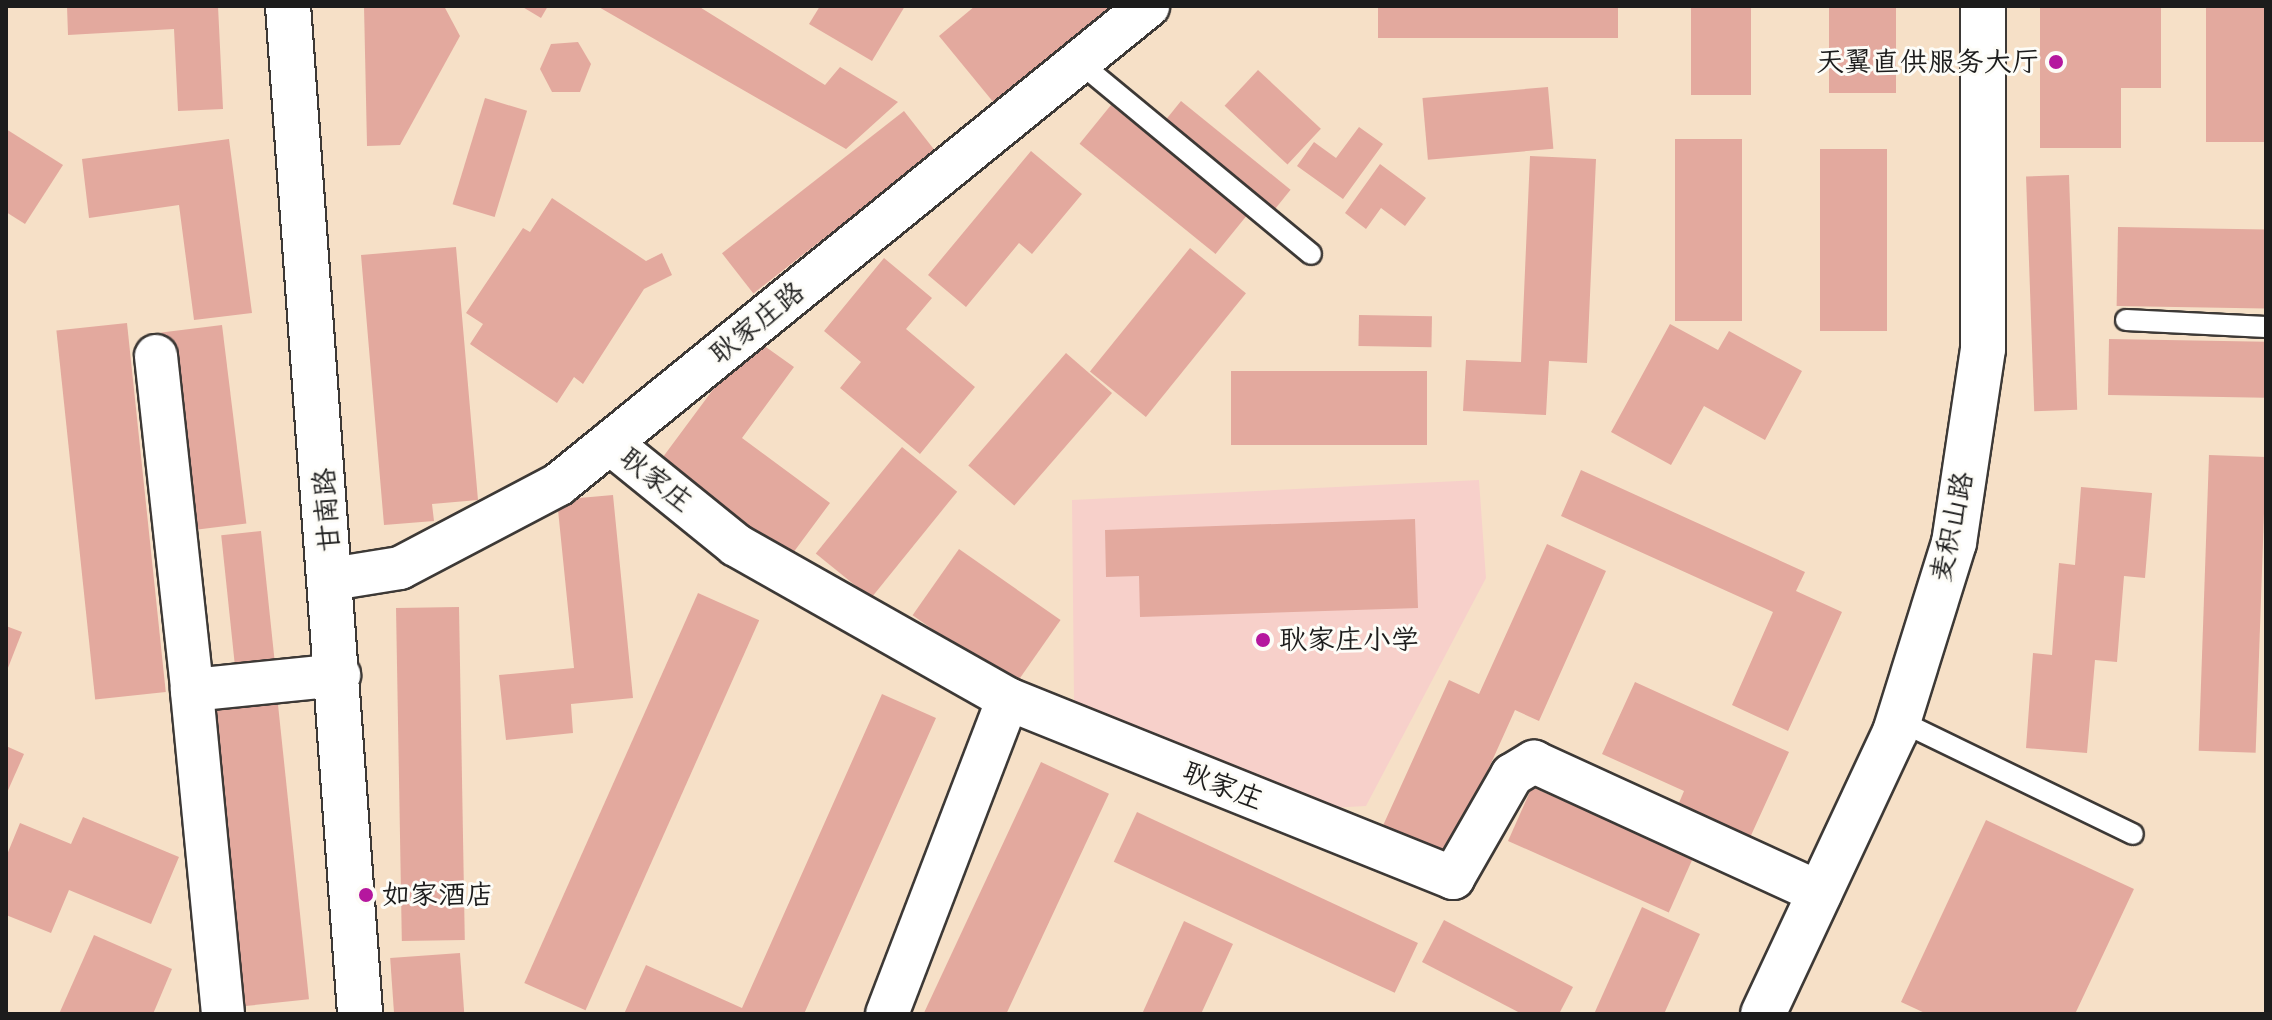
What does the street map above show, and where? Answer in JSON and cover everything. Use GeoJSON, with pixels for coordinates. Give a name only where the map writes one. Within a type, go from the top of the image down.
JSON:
{"type":"FeatureCollection","features":[{"type":"Feature","properties":{"kind":"street","name":"甘南路"},"geometry":{"type":"LineString","coordinates":[[288,6],[339,675],[360,1014]]}},
{"type":"Feature","properties":{"kind":"street","name":"耿家庄路"},"geometry":{"type":"LineString","coordinates":[[332,579],[400,568],[559,484],[1148,6]]}},
{"type":"Feature","properties":{"kind":"street","name":"麦积山路"},"geometry":{"type":"LineString","coordinates":[[1763,1014],[1898,720],[1954,543],[1983,349],[1983,6]]}},
{"type":"Feature","properties":{"kind":"street"},"geometry":{"type":"LineString","coordinates":[[156,356],[223,1014]]}},
{"type":"Feature","properties":{"kind":"street","name":"耿家庄"},"geometry":{"type":"LineString","coordinates":[[610,443],[736,545],[1008,699],[1453,878],[1512,775],[1534,762],[1820,893]]}},
{"type":"Feature","properties":{"kind":"street"},"geometry":{"type":"LineString","coordinates":[[192,690],[339,675]]}},
{"type":"Feature","properties":{"kind":"street"},"geometry":{"type":"LineString","coordinates":[[887,1014],[1008,699]]}},
{"type":"Feature","properties":{"kind":"lane"},"geometry":{"type":"LineString","coordinates":[[1079,62],[1311,254]]}},
{"type":"Feature","properties":{"kind":"lane"},"geometry":{"type":"LineString","coordinates":[[2126,320],[2266,327]]}},
{"type":"Feature","properties":{"kind":"lane"},"geometry":{"type":"LineString","coordinates":[[1898,720],[2133,834]]}},
{"type":"Feature","properties":{"kind":"shaded area","name":"耿家庄小学"},"geometry":{"type":"Polygon","coordinates":[[[1479,480],[1486,578],[1366,806],[1329,808],[1074,701],[1072,500],[1479,480]]]}},
{"type":"Feature","properties":{"kind":"building"},"geometry":{"type":"Polygon","coordinates":[[[67,6],[218,6],[223,109],[178,111],[174,29],[68,35],[67,6]]]}},
{"type":"Feature","properties":{"kind":"building"},"geometry":{"type":"Polygon","coordinates":[[[364,6],[444,6],[460,36],[400,145],[367,146],[364,6]]]}},
{"type":"Feature","properties":{"kind":"building"},"geometry":{"type":"Polygon","coordinates":[[[521,6],[548,6],[541,18],[521,6]]]}},
{"type":"Feature","properties":{"kind":"building"},"geometry":{"type":"Polygon","coordinates":[[[597,6],[698,6],[825,85],[840,67],[898,102],[846,149],[597,6]]]}},
{"type":"Feature","properties":{"kind":"building"},"geometry":{"type":"Polygon","coordinates":[[[820,6],[905,6],[872,61],[809,24],[820,6]]]}},
{"type":"Feature","properties":{"kind":"building"},"geometry":{"type":"Polygon","coordinates":[[[975,6],[1111,6],[994,103],[939,36],[975,6]]]}},
{"type":"Feature","properties":{"kind":"building"},"geometry":{"type":"Polygon","coordinates":[[[1378,6],[1618,6],[1618,38],[1378,38],[1378,6]]]}},
{"type":"Feature","properties":{"kind":"building"},"geometry":{"type":"Polygon","coordinates":[[[1691,6],[1751,6],[1751,95],[1691,95],[1691,6]]]}},
{"type":"Feature","properties":{"kind":"building"},"geometry":{"type":"Polygon","coordinates":[[[1829,6],[1896,6],[1896,93],[1829,93],[1829,6]]]}},
{"type":"Feature","properties":{"kind":"building"},"geometry":{"type":"Polygon","coordinates":[[[2040,6],[2161,6],[2161,88],[2121,88],[2121,148],[2040,148],[2040,6]]]}},
{"type":"Feature","properties":{"kind":"building"},"geometry":{"type":"Polygon","coordinates":[[[2206,6],[2266,6],[2266,142],[2206,142],[2206,6]]]}},
{"type":"Feature","properties":{"kind":"building"},"geometry":{"type":"Polygon","coordinates":[[[578,42],[591,64],[580,92],[552,92],[540,69],[551,44],[578,42]]]}},
{"type":"Feature","properties":{"kind":"building"},"geometry":{"type":"Polygon","coordinates":[[[1258,70],[1321,129],[1287,164],[1225,106],[1258,70]]]}},
{"type":"Feature","properties":{"kind":"building"},"geometry":{"type":"Polygon","coordinates":[[[1548,87],[1553,149],[1428,160],[1422,98],[1548,87]]]}},
{"type":"Feature","properties":{"kind":"building"},"geometry":{"type":"Polygon","coordinates":[[[485,98],[527,111],[495,217],[453,204],[485,98]]]}},
{"type":"Feature","properties":{"kind":"building"},"geometry":{"type":"Polygon","coordinates":[[[1181,101],[1291,190],[1274,210],[1165,121],[1181,101]]]}},
{"type":"Feature","properties":{"kind":"building"},"geometry":{"type":"Polygon","coordinates":[[[1111,105],[1247,215],[1216,254],[1080,144],[1111,105]]]}},
{"type":"Feature","properties":{"kind":"building"},"geometry":{"type":"Polygon","coordinates":[[[904,111],[935,151],[753,293],[722,253],[904,111]]]}},
{"type":"Feature","properties":{"kind":"building"},"geometry":{"type":"Polygon","coordinates":[[[1359,127],[1383,144],[1343,199],[1297,166],[1314,142],[1336,158],[1359,127]]]}},
{"type":"Feature","properties":{"kind":"building"},"geometry":{"type":"Polygon","coordinates":[[[6,129],[63,165],[25,224],[6,212],[6,129]]]}},
{"type":"Feature","properties":{"kind":"building"},"geometry":{"type":"Polygon","coordinates":[[[229,139],[252,313],[194,320],[179,205],[89,218],[82,159],[229,139]]]}},
{"type":"Feature","properties":{"kind":"building"},"geometry":{"type":"Polygon","coordinates":[[[1675,139],[1742,139],[1742,321],[1675,321],[1675,139]]]}},
{"type":"Feature","properties":{"kind":"building"},"geometry":{"type":"Polygon","coordinates":[[[1820,149],[1887,149],[1887,331],[1820,331],[1820,149]]]}},
{"type":"Feature","properties":{"kind":"building"},"geometry":{"type":"Polygon","coordinates":[[[1031,151],[1082,194],[1032,254],[1019,243],[966,307],[928,275],[1031,151]]]}},
{"type":"Feature","properties":{"kind":"building"},"geometry":{"type":"Polygon","coordinates":[[[1530,156],[1596,159],[1587,363],[1549,361],[1546,415],[1463,411],[1466,360],[1521,362],[1530,156]]]}},
{"type":"Feature","properties":{"kind":"building"},"geometry":{"type":"Polygon","coordinates":[[[1380,164],[1426,198],[1405,226],[1381,208],[1366,229],[1345,213],[1380,164]]]}},
{"type":"Feature","properties":{"kind":"building"},"geometry":{"type":"Polygon","coordinates":[[[2069,175],[2077,410],[2034,411],[2026,177],[2069,175]]]}},
{"type":"Feature","properties":{"kind":"building"},"geometry":{"type":"Polygon","coordinates":[[[552,198],[646,261],[662,253],[672,275],[644,289],[583,384],[574,377],[557,403],[470,344],[483,324],[466,313],[523,228],[530,232],[552,198]]]}},
{"type":"Feature","properties":{"kind":"building"},"geometry":{"type":"Polygon","coordinates":[[[2118,227],[2266,230],[2265,309],[2117,306],[2118,227]]]}},
{"type":"Feature","properties":{"kind":"building"},"geometry":{"type":"Polygon","coordinates":[[[456,247],[478,500],[432,504],[434,521],[384,525],[361,255],[456,247]]]}},
{"type":"Feature","properties":{"kind":"building"},"geometry":{"type":"Polygon","coordinates":[[[1190,248],[1246,293],[1146,417],[1090,372],[1190,248]]]}},
{"type":"Feature","properties":{"kind":"building"},"geometry":{"type":"Polygon","coordinates":[[[884,258],[932,298],[906,329],[975,387],[920,454],[840,388],[861,362],[824,331],[884,258]]]}},
{"type":"Feature","properties":{"kind":"building"},"geometry":{"type":"Polygon","coordinates":[[[1359,315],[1432,316],[1431,347],[1358,346],[1359,315]]]}},
{"type":"Feature","properties":{"kind":"building"},"geometry":{"type":"Polygon","coordinates":[[[127,323],[166,692],[95,699],[56,330],[127,323]]]}},
{"type":"Feature","properties":{"kind":"building"},"geometry":{"type":"Polygon","coordinates":[[[1670,324],[1718,350],[1729,331],[1802,371],[1765,440],[1704,406],[1671,465],[1611,432],[1670,324]]]}},
{"type":"Feature","properties":{"kind":"building"},"geometry":{"type":"Polygon","coordinates":[[[222,325],[246,524],[186,531],[161,332],[222,325]]]}},
{"type":"Feature","properties":{"kind":"building"},"geometry":{"type":"Polygon","coordinates":[[[752,337],[794,367],[742,438],[830,503],[790,557],[660,461],[752,337]]]}},
{"type":"Feature","properties":{"kind":"building"},"geometry":{"type":"Polygon","coordinates":[[[2109,339],[2266,342],[2265,398],[2108,395],[2109,339]]]}},
{"type":"Feature","properties":{"kind":"building"},"geometry":{"type":"Polygon","coordinates":[[[1066,353],[1112,393],[1014,505],[968,465],[1066,353]]]}},
{"type":"Feature","properties":{"kind":"building"},"geometry":{"type":"Polygon","coordinates":[[[1231,371],[1427,371],[1427,445],[1231,445],[1231,371]]]}},
{"type":"Feature","properties":{"kind":"building"},"geometry":{"type":"Polygon","coordinates":[[[902,447],[957,492],[871,598],[816,553],[902,447]]]}},
{"type":"Feature","properties":{"kind":"building"},"geometry":{"type":"Polygon","coordinates":[[[2209,455],[2266,457],[2256,753],[2199,751],[2209,455]]]}},
{"type":"Feature","properties":{"kind":"building"},"geometry":{"type":"Polygon","coordinates":[[[1581,470],[1805,572],[1796,591],[1842,612],[1788,731],[1732,705],[1773,612],[1561,516],[1581,470]]]}},
{"type":"Feature","properties":{"kind":"building"},"geometry":{"type":"Polygon","coordinates":[[[2081,487],[2152,493],[2145,578],[2124,576],[2117,662],[2095,660],[2087,753],[2026,748],[2033,653],[2052,655],[2059,563],[2075,565],[2081,487]]]}},
{"type":"Feature","properties":{"kind":"building"},"geometry":{"type":"Polygon","coordinates":[[[613,495],[633,698],[571,704],[573,733],[506,740],[499,675],[574,668],[557,500],[613,495]]]}},
{"type":"Feature","properties":{"kind":"building"},"geometry":{"type":"Polygon","coordinates":[[[1415,519],[1418,608],[1140,617],[1139,576],[1106,577],[1105,530],[1415,519]]]}},
{"type":"Feature","properties":{"kind":"building"},"geometry":{"type":"Polygon","coordinates":[[[261,531],[276,674],[236,678],[221,535],[261,531]]]}},
{"type":"Feature","properties":{"kind":"building"},"geometry":{"type":"Polygon","coordinates":[[[1547,544],[1606,571],[1539,721],[1515,710],[1447,861],[1381,830],[1449,680],[1479,694],[1547,544]]]}},
{"type":"Feature","properties":{"kind":"building"},"geometry":{"type":"Polygon","coordinates":[[[959,549],[1061,620],[1014,686],[913,615],[959,549]]]}},
{"type":"Feature","properties":{"kind":"building"},"geometry":{"type":"Polygon","coordinates":[[[698,593],[759,620],[586,1010],[524,983],[698,593]]]}},
{"type":"Feature","properties":{"kind":"building"},"geometry":{"type":"Polygon","coordinates":[[[459,607],[465,940],[402,941],[396,608],[459,607]]]}},
{"type":"Feature","properties":{"kind":"building"},"geometry":{"type":"Polygon","coordinates":[[[6,626],[22,632],[6,673],[6,626]]]}},
{"type":"Feature","properties":{"kind":"building"},"geometry":{"type":"Polygon","coordinates":[[[1635,682],[1789,752],[1748,842],[1676,810],[1684,791],[1602,754],[1635,682]]]}},
{"type":"Feature","properties":{"kind":"building"},"geometry":{"type":"Polygon","coordinates":[[[882,694],[936,718],[804,1014],[624,1014],[646,965],[742,1008],[882,694]]]}},
{"type":"Feature","properties":{"kind":"building"},"geometry":{"type":"Polygon","coordinates":[[[277,695],[309,999],[245,1006],[213,702],[277,695]]]}},
{"type":"Feature","properties":{"kind":"building"},"geometry":{"type":"Polygon","coordinates":[[[6,746],[24,754],[6,795],[6,746]]]}},
{"type":"Feature","properties":{"kind":"building"},"geometry":{"type":"Polygon","coordinates":[[[1041,762],[1109,794],[1006,1014],[924,1013],[1041,762]]]}},
{"type":"Feature","properties":{"kind":"building"},"geometry":{"type":"Polygon","coordinates":[[[1532,787],[1693,859],[1669,912],[1508,841],[1532,787]]]}},
{"type":"Feature","properties":{"kind":"building"},"geometry":{"type":"Polygon","coordinates":[[[1137,812],[1418,943],[1395,993],[1114,862],[1137,812]]]}},
{"type":"Feature","properties":{"kind":"building"},"geometry":{"type":"Polygon","coordinates":[[[83,817],[179,857],[151,924],[69,890],[51,933],[6,915],[6,857],[20,823],[71,844],[83,817]]]}},
{"type":"Feature","properties":{"kind":"building"},"geometry":{"type":"Polygon","coordinates":[[[1986,820],[2134,889],[2075,1014],[1927,1014],[1901,1002],[1986,820]]]}},
{"type":"Feature","properties":{"kind":"building"},"geometry":{"type":"Polygon","coordinates":[[[1642,907],[1700,934],[1664,1014],[1594,1014],[1642,907]]]}},
{"type":"Feature","properties":{"kind":"building"},"geometry":{"type":"Polygon","coordinates":[[[1444,920],[1573,987],[1559,1014],[1522,1014],[1422,962],[1444,920]]]}},
{"type":"Feature","properties":{"kind":"building"},"geometry":{"type":"Polygon","coordinates":[[[1184,921],[1233,944],[1201,1014],[1142,1014],[1184,921]]]}},
{"type":"Feature","properties":{"kind":"building"},"geometry":{"type":"Polygon","coordinates":[[[94,935],[172,969],[153,1014],[59,1014],[94,935]]]}},
{"type":"Feature","properties":{"kind":"building"},"geometry":{"type":"Polygon","coordinates":[[[460,953],[464,1014],[394,1014],[390,958],[460,953]]]}},
{"type":"Feature","properties":{"kind":"place","name":"天翼直供服务大厅"},"geometry":{"type":"Point","coordinates":[2056,62]}},
{"type":"Feature","properties":{"kind":"place","name":"耿家庄小学"},"geometry":{"type":"Point","coordinates":[1263,640]}},
{"type":"Feature","properties":{"kind":"place","name":"如家酒店"},"geometry":{"type":"Point","coordinates":[366,895]}}]}
